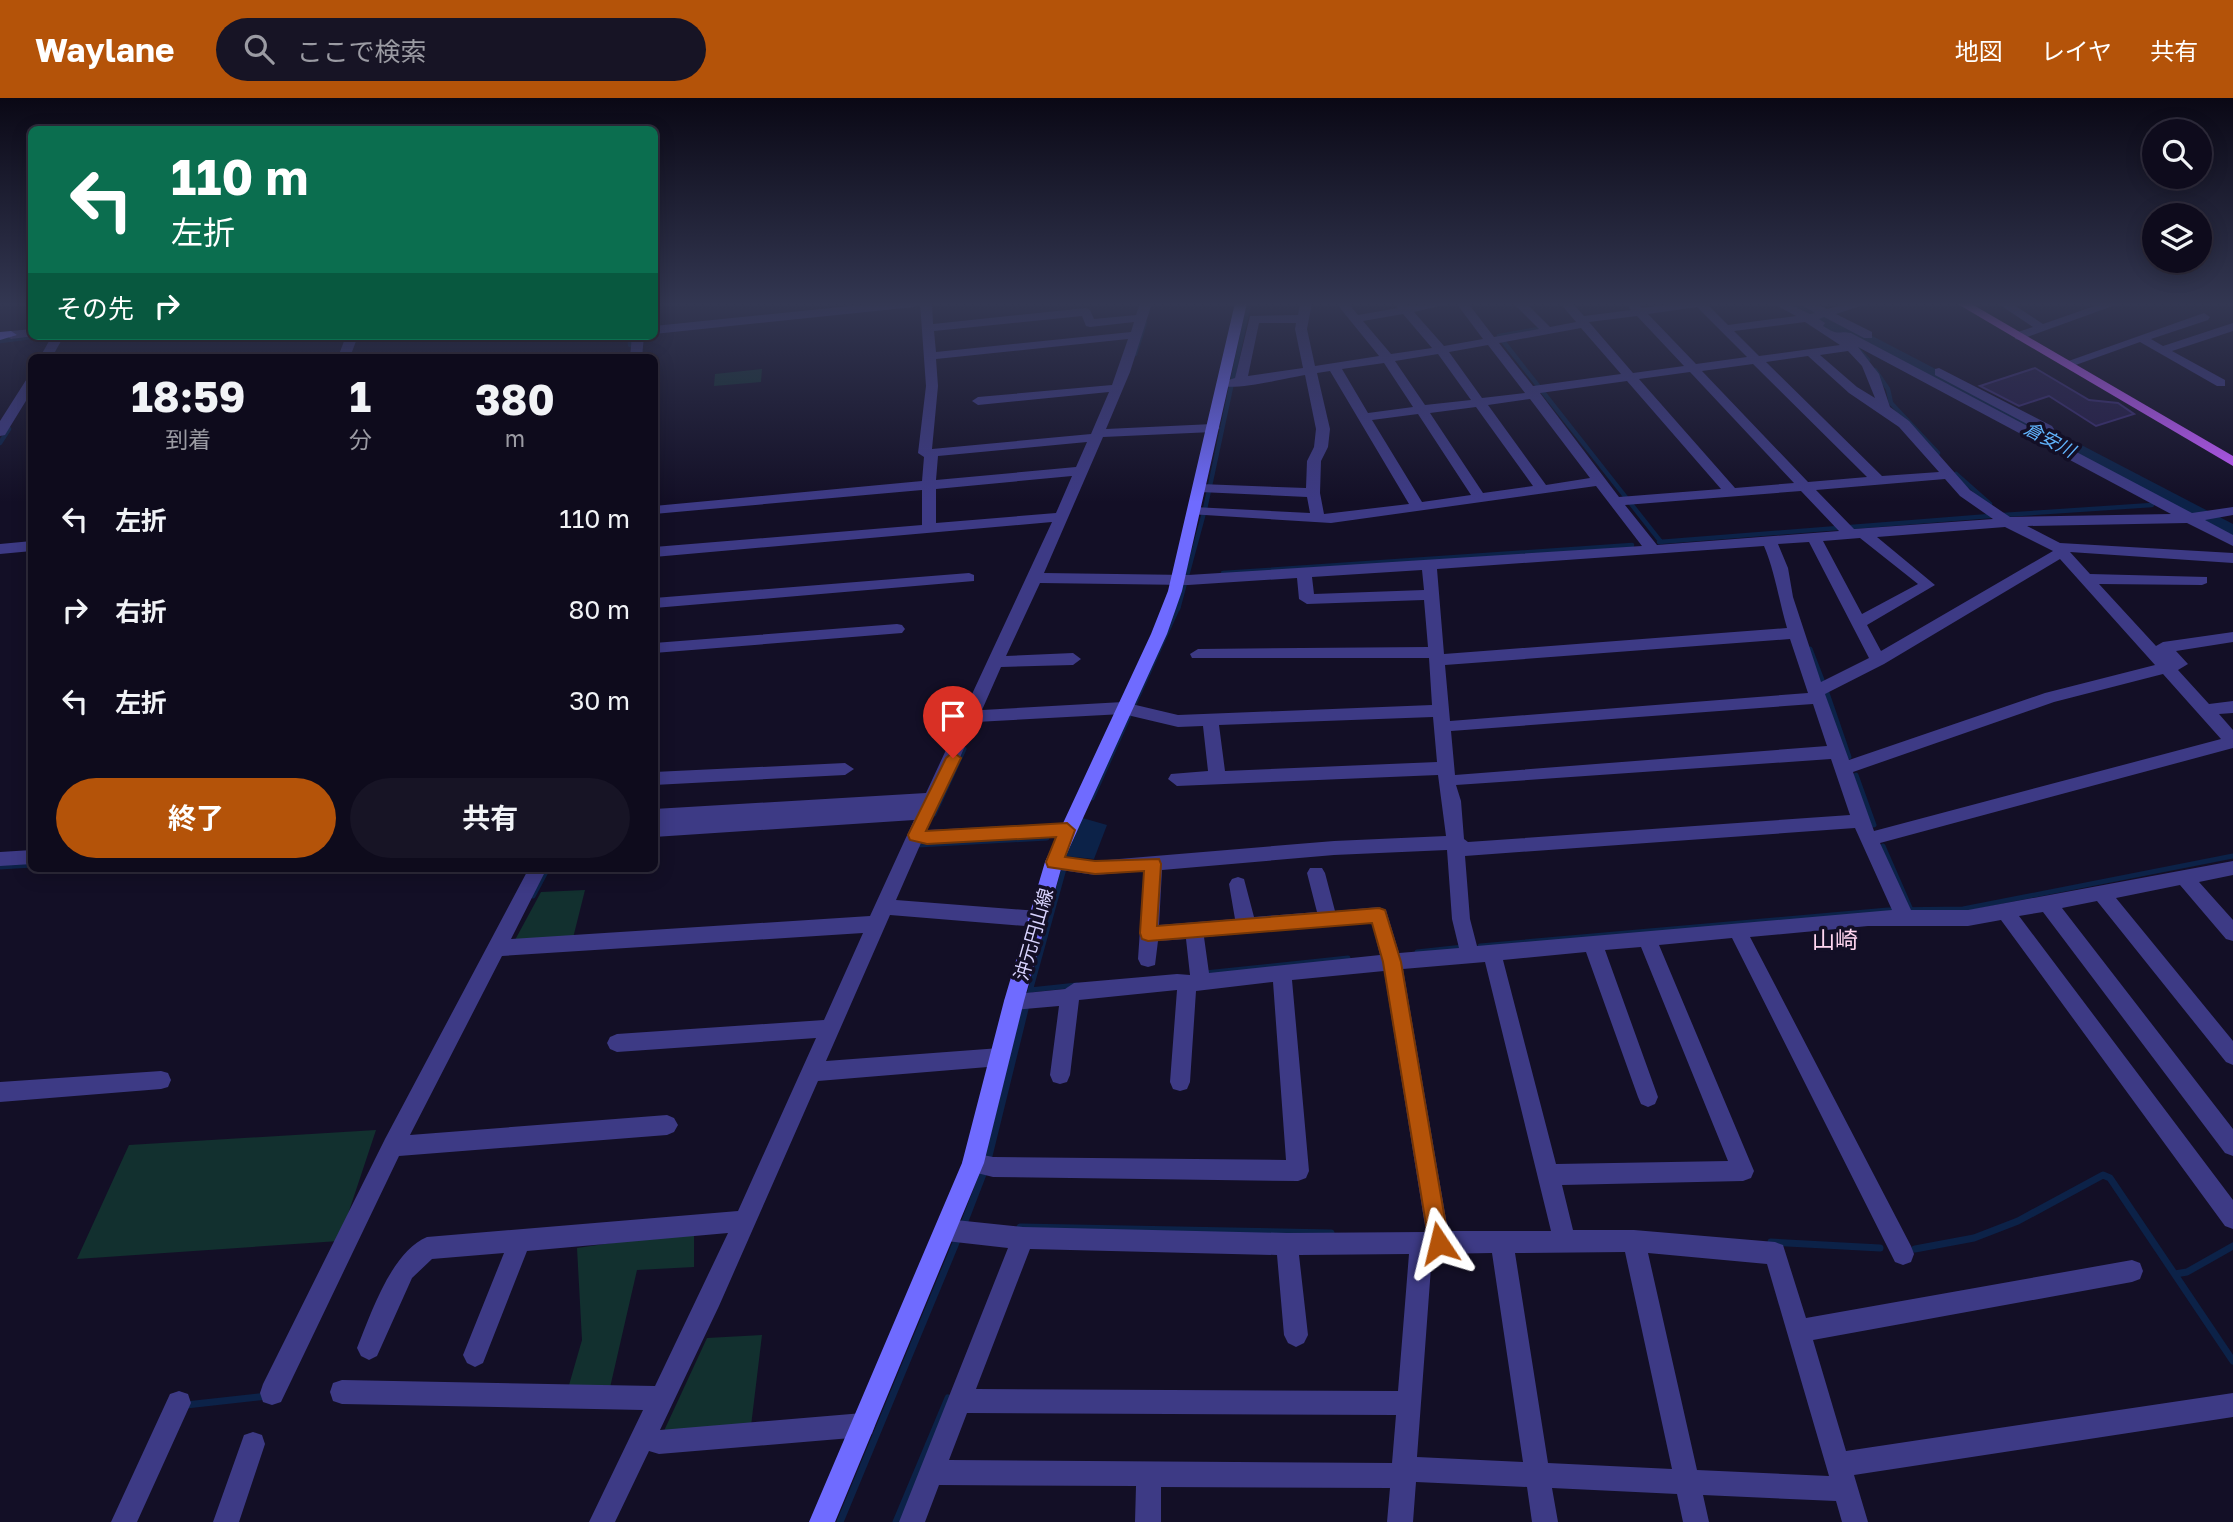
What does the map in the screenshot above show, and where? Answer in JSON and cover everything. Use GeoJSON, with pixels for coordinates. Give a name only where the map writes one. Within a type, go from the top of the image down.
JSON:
{"type":"FeatureCollection","features":[{"type":"Feature","properties":{"kind":"main road","name":"沖元円山線"},"geometry":{"type":"LineString","coordinates":[[822,1522],[863,1425],[956,1232],[983,1165],[1000,1057],[1024,1000],[1038,919],[1062,864],[1067,830],[1130,710],[1183,580],[1206,488],[1213,428],[1232,383],[1234,369]]}},
{"type":"Feature","properties":{"kind":"main road"},"geometry":{"type":"LineString","coordinates":[[2075,369],[2233,462]]}},
{"type":"Feature","properties":{"kind":"street"},"geometry":{"type":"LineString","coordinates":[[930,369],[932,386],[926,453],[1097,435],[1213,428]]}},
{"type":"Feature","properties":{"kind":"street"},"geometry":{"type":"LineString","coordinates":[[601,1522],[651,1440],[662,1398],[818,1072],[830,1028],[921,836],[930,806],[976,717],[1039,578],[1123,369]]}},
{"type":"Feature","properties":{"kind":"street"},"geometry":{"type":"LineString","coordinates":[[1237,369],[1232,383],[1321,369]]}},
{"type":"Feature","properties":{"kind":"street"},"geometry":{"type":"LineString","coordinates":[[1336,369],[1418,506]]}},
{"type":"Feature","properties":{"kind":"street"},"geometry":{"type":"LineString","coordinates":[[1395,369],[1479,497]]}},
{"type":"Feature","properties":{"kind":"street"},"geometry":{"type":"LineString","coordinates":[[1455,369],[1542,489]]}},
{"type":"Feature","properties":{"kind":"street"},"geometry":{"type":"LineString","coordinates":[[1521,369],[1601,481],[1624,500],[1653,550]]}},
{"type":"Feature","properties":{"kind":"street"},"geometry":{"type":"LineString","coordinates":[[1625,369],[1731,492]]}},
{"type":"Feature","properties":{"kind":"street"},"geometry":{"type":"LineString","coordinates":[[1366,417],[1683,369]]}},
{"type":"Feature","properties":{"kind":"street"},"geometry":{"type":"LineString","coordinates":[[1694,369],[1850,531],[1928,585],[1858,623]]}},
{"type":"Feature","properties":{"kind":"street"},"geometry":{"type":"LineString","coordinates":[[1765,369],[1879,481]]}},
{"type":"Feature","properties":{"kind":"street"},"geometry":{"type":"LineString","coordinates":[[1830,369],[1853,390],[1904,424],[1965,493],[2007,522],[2060,547],[2168,669],[2210,710],[2233,741],[1869,839]]}},
{"type":"Feature","properties":{"kind":"street"},"geometry":{"type":"LineString","coordinates":[[1868,369],[1882,389],[1884,409]]}},
{"type":"Feature","properties":{"kind":"street"},"geometry":{"type":"LineString","coordinates":[[1920,369],[2200,517],[2233,541]]}},
{"type":"Feature","properties":{"kind":"street"},"geometry":{"type":"LineString","coordinates":[[1920,369],[2200,517],[2233,528]]}},
{"type":"Feature","properties":{"kind":"street"},"geometry":{"type":"LineString","coordinates":[[2197,369],[2221,383]]}},
{"type":"Feature","properties":{"kind":"street"},"geometry":{"type":"LineString","coordinates":[[1312,371],[1323,429],[1321,447],[1314,461],[1313,493],[1318,518]]}},
{"type":"Feature","properties":{"kind":"street"},"geometry":{"type":"LineString","coordinates":[[0,432],[28,386]]}},
{"type":"Feature","properties":{"kind":"street"},"geometry":{"type":"LineString","coordinates":[[978,401],[1116,388]]}},
{"type":"Feature","properties":{"kind":"street"},"geometry":{"type":"LineString","coordinates":[[929,528],[931,453]]}},
{"type":"Feature","properties":{"kind":"street"},"geometry":{"type":"LineString","coordinates":[[658,510],[1082,471]]}},
{"type":"Feature","properties":{"kind":"street"},"geometry":{"type":"LineString","coordinates":[[1624,500],[1948,475]]}},
{"type":"Feature","properties":{"kind":"street"},"geometry":{"type":"LineString","coordinates":[[1201,512],[1331,519],[1601,481]]}},
{"type":"Feature","properties":{"kind":"street"},"geometry":{"type":"LineString","coordinates":[[1206,488],[1313,493]]}},
{"type":"Feature","properties":{"kind":"street"},"geometry":{"type":"LineString","coordinates":[[1039,578],[1183,580],[1304,574],[1653,550],[1814,537],[1850,531],[2007,522],[2200,517],[2233,511]]}},
{"type":"Feature","properties":{"kind":"street"},"geometry":{"type":"LineString","coordinates":[[658,552],[1063,517]]}},
{"type":"Feature","properties":{"kind":"street"},"geometry":{"type":"LineString","coordinates":[[1455,726],[1817,695],[2060,547],[2079,521]]}},
{"type":"Feature","properties":{"kind":"street"},"geometry":{"type":"LineString","coordinates":[[1814,537],[1878,660]]}},
{"type":"Feature","properties":{"kind":"street"},"geometry":{"type":"LineString","coordinates":[[1769,540],[1781,568],[1785,597],[1796,633],[1861,821],[1902,911]]}},
{"type":"Feature","properties":{"kind":"street"},"geometry":{"type":"LineString","coordinates":[[0,549],[28,546]]}},
{"type":"Feature","properties":{"kind":"street"},"geometry":{"type":"LineString","coordinates":[[2060,547],[2233,558]]}},
{"type":"Feature","properties":{"kind":"street"},"geometry":{"type":"LineString","coordinates":[[1429,564],[1440,658],[1441,711],[1452,774],[1460,846],[1461,919],[1468,949]]}},
{"type":"Feature","properties":{"kind":"street"},"geometry":{"type":"LineString","coordinates":[[1304,574],[1307,599],[1431,596]]}},
{"type":"Feature","properties":{"kind":"street"},"geometry":{"type":"LineString","coordinates":[[658,603],[969,578]]}},
{"type":"Feature","properties":{"kind":"street"},"geometry":{"type":"LineString","coordinates":[[2090,579],[2202,580]]}},
{"type":"Feature","properties":{"kind":"street"},"geometry":{"type":"LineString","coordinates":[[658,648],[897,629]]}},
{"type":"Feature","properties":{"kind":"street"},"geometry":{"type":"LineString","coordinates":[[1198,654],[1440,658],[1796,633]]}},
{"type":"Feature","properties":{"kind":"street"},"geometry":{"type":"LineString","coordinates":[[1177,779],[1217,775],[1452,774],[1840,761],[2052,698],[2180,664],[2163,647],[2233,637]]}},
{"type":"Feature","properties":{"kind":"street"},"geometry":{"type":"LineString","coordinates":[[1001,663],[1073,659]]}},
{"type":"Feature","properties":{"kind":"street"},"geometry":{"type":"LineString","coordinates":[[2210,710],[2233,707]]}},
{"type":"Feature","properties":{"kind":"street"},"geometry":{"type":"LineString","coordinates":[[976,717],[1130,710],[1178,721],[1441,711]]}},
{"type":"Feature","properties":{"kind":"street"},"geometry":{"type":"LineString","coordinates":[[1210,719],[1217,775]]}},
{"type":"Feature","properties":{"kind":"street"},"geometry":{"type":"LineString","coordinates":[[658,779],[845,769]]}},
{"type":"Feature","properties":{"kind":"street"},"geometry":{"type":"LineString","coordinates":[[658,816],[930,806]]}},
{"type":"Feature","properties":{"kind":"street"},"geometry":{"type":"LineString","coordinates":[[658,831],[930,806]]}},
{"type":"Feature","properties":{"kind":"street"},"geometry":{"type":"LineString","coordinates":[[1062,864],[1095,868],[1334,848],[1460,846],[1861,821]]}},
{"type":"Feature","properties":{"kind":"street"},"geometry":{"type":"LineString","coordinates":[[921,836],[1067,830]]}},
{"type":"Feature","properties":{"kind":"street"},"geometry":{"type":"LineString","coordinates":[[0,859],[28,857]]}},
{"type":"Feature","properties":{"kind":"street"},"geometry":{"type":"LineString","coordinates":[[1148,959],[1153,864]]}},
{"type":"Feature","properties":{"kind":"street"},"geometry":{"type":"LineString","coordinates":[[1060,1075],[1070,997],[1074,992],[1196,978],[1282,973],[1390,956],[1468,949],[1492,953],[1902,911],[1968,918],[2233,868]]}},
{"type":"Feature","properties":{"kind":"street"},"geometry":{"type":"LineString","coordinates":[[272,1392],[503,947],[536,872]]}},
{"type":"Feature","properties":{"kind":"street"},"geometry":{"type":"LineString","coordinates":[[1316,873],[1328,919]]}},
{"type":"Feature","properties":{"kind":"street"},"geometry":{"type":"LineString","coordinates":[[2184,877],[2233,933]]}},
{"type":"Feature","properties":{"kind":"street"},"geometry":{"type":"LineString","coordinates":[[1238,884],[1246,926]]}},
{"type":"Feature","properties":{"kind":"street"},"geometry":{"type":"LineString","coordinates":[[2101,893],[2233,1056]]}},
{"type":"Feature","properties":{"kind":"street"},"geometry":{"type":"LineString","coordinates":[[2047,903],[2233,1146]]}},
{"type":"Feature","properties":{"kind":"street"},"geometry":{"type":"LineString","coordinates":[[2006,911],[2233,1217]]}},
{"type":"Feature","properties":{"kind":"street"},"geometry":{"type":"LineString","coordinates":[[503,947],[886,912],[1038,919]]}},
{"type":"Feature","properties":{"kind":"street"},"geometry":{"type":"LineString","coordinates":[[1148,933],[1379,915],[1390,956],[1430,1243],[1409,1403],[1400,1522]]}},
{"type":"Feature","properties":{"kind":"street"},"geometry":{"type":"LineString","coordinates":[[1180,1083],[1196,978],[1194,930]]}},
{"type":"Feature","properties":{"kind":"street"},"geometry":{"type":"LineString","coordinates":[[1737,930],[1903,1254]]}},
{"type":"Feature","properties":{"kind":"street"},"geometry":{"type":"LineString","coordinates":[[1548,1175],[1743,1171],[1647,939]]}},
{"type":"Feature","properties":{"kind":"street"},"geometry":{"type":"LineString","coordinates":[[1593,944],[1648,1097]]}},
{"type":"Feature","properties":{"kind":"street"},"geometry":{"type":"LineString","coordinates":[[1492,953],[1565,1242]]}},
{"type":"Feature","properties":{"kind":"street"},"geometry":{"type":"LineString","coordinates":[[983,1165],[1298,1171],[1282,973]]}},
{"type":"Feature","properties":{"kind":"street"},"geometry":{"type":"LineString","coordinates":[[1024,1000],[1070,997]]}},
{"type":"Feature","properties":{"kind":"street"},"geometry":{"type":"LineString","coordinates":[[617,1043],[830,1028]]}},
{"type":"Feature","properties":{"kind":"street"},"geometry":{"type":"LineString","coordinates":[[818,1072],[1000,1057]]}},
{"type":"Feature","properties":{"kind":"street"},"geometry":{"type":"LineString","coordinates":[[0,1092],[161,1080]]}},
{"type":"Feature","properties":{"kind":"street"},"geometry":{"type":"LineString","coordinates":[[400,1146],[667,1125]]}},
{"type":"Feature","properties":{"kind":"street"},"geometry":{"type":"LineString","coordinates":[[369,1348],[404,1270],[427,1248],[745,1221]]}},
{"type":"Feature","properties":{"kind":"street"},"geometry":{"type":"LineString","coordinates":[[956,1232],[1018,1238],[1287,1244],[1634,1241],[1775,1253],[1855,1522]]}},
{"type":"Feature","properties":{"kind":"street"},"geometry":{"type":"LineString","coordinates":[[912,1522],[961,1401],[1018,1238]]}},
{"type":"Feature","properties":{"kind":"street"},"geometry":{"type":"LineString","coordinates":[[475,1355],[520,1240]]}},
{"type":"Feature","properties":{"kind":"street"},"geometry":{"type":"LineString","coordinates":[[1634,1241],[1696,1522]]}},
{"type":"Feature","properties":{"kind":"street"},"geometry":{"type":"LineString","coordinates":[[1502,1243],[1545,1522]]}},
{"type":"Feature","properties":{"kind":"street"},"geometry":{"type":"LineString","coordinates":[[1287,1244],[1296,1335]]}},
{"type":"Feature","properties":{"kind":"street"},"geometry":{"type":"LineString","coordinates":[[1799,1331],[2132,1271]]}},
{"type":"Feature","properties":{"kind":"street"},"geometry":{"type":"LineString","coordinates":[[341,1392],[662,1398]]}},
{"type":"Feature","properties":{"kind":"street"},"geometry":{"type":"LineString","coordinates":[[961,1401],[1409,1403]]}},
{"type":"Feature","properties":{"kind":"street"},"geometry":{"type":"LineString","coordinates":[[124,1522],[179,1403]]}},
{"type":"Feature","properties":{"kind":"street"},"geometry":{"type":"LineString","coordinates":[[932,1472],[1149,1475],[1404,1473],[1687,1481],[1842,1477],[2233,1405]]}},
{"type":"Feature","properties":{"kind":"street"},"geometry":{"type":"LineString","coordinates":[[651,1440],[863,1425]]}},
{"type":"Feature","properties":{"kind":"street"},"geometry":{"type":"LineString","coordinates":[[226,1522],[253,1444]]}},
{"type":"Feature","properties":{"kind":"street"},"geometry":{"type":"LineString","coordinates":[[1148,1522],[1149,1475]]}},
{"type":"Feature","properties":{"kind":"green space"},"geometry":{"type":"Polygon","coordinates":[[[762,369],[761,382],[714,386],[715,374],[762,369]]]}},
{"type":"Feature","properties":{"kind":"green space"},"geometry":{"type":"Polygon","coordinates":[[[585,890],[573,938],[515,940],[541,892],[585,890]]]}},
{"type":"Feature","properties":{"kind":"green space"},"geometry":{"type":"Polygon","coordinates":[[[376,1130],[339,1241],[77,1259],[129,1145],[376,1130]]]}},
{"type":"Feature","properties":{"kind":"green space"},"geometry":{"type":"Polygon","coordinates":[[[694,1231],[694,1267],[637,1270],[609,1392],[567,1392],[582,1340],[577,1248],[694,1231]]]}},
{"type":"Feature","properties":{"kind":"green space"},"geometry":{"type":"Polygon","coordinates":[[[762,1335],[751,1426],[663,1433],[707,1338],[762,1335]]]}},
{"type":"Feature","properties":{"kind":"water"},"geometry":{"type":"Polygon","coordinates":[[[1079,817],[1107,825],[1094,859],[1064,856],[1079,817]]]}},
{"type":"Feature","properties":{"kind":"building"},"geometry":{"type":"Polygon","coordinates":[[[2037,369],[2089,400],[2118,403],[2134,414],[2096,426],[2049,396],[2019,406],[1980,386],[2037,369]]]}},
{"type":"Feature","properties":{"kind":"waterway"},"geometry":{"type":"LineString","coordinates":[[1178,609],[1205,509],[1235,369]]}},
{"type":"Feature","properties":{"kind":"waterway"},"geometry":{"type":"LineString","coordinates":[[1525,369],[1661,542]]}},
{"type":"Feature","properties":{"kind":"waterway","name":"倉安川"},"geometry":{"type":"LineString","coordinates":[[1918,369],[2233,535]]}},
{"type":"Feature","properties":{"kind":"waterway"},"geometry":{"type":"LineString","coordinates":[[1875,370],[1888,389],[1891,403],[1938,453]]}},
{"type":"Feature","properties":{"kind":"waterway"},"geometry":{"type":"LineString","coordinates":[[0,443],[9,429]]}},
{"type":"Feature","properties":{"kind":"waterway"},"geometry":{"type":"LineString","coordinates":[[1956,474],[1990,504]]}},
{"type":"Feature","properties":{"kind":"waterway"},"geometry":{"type":"LineString","coordinates":[[2003,515],[2152,505]]}},
{"type":"Feature","properties":{"kind":"waterway"},"geometry":{"type":"LineString","coordinates":[[1661,542],[1990,516]]}},
{"type":"Feature","properties":{"kind":"waterway"},"geometry":{"type":"LineString","coordinates":[[1223,573],[1632,545]]}},
{"type":"Feature","properties":{"kind":"waterway"},"geometry":{"type":"LineString","coordinates":[[1092,798],[1178,607]]}},
{"type":"Feature","properties":{"kind":"waterway"},"geometry":{"type":"LineString","coordinates":[[1810,649],[1822,680]]}},
{"type":"Feature","properties":{"kind":"waterway"},"geometry":{"type":"LineString","coordinates":[[1827,693],[1849,757]]}},
{"type":"Feature","properties":{"kind":"waterway"},"geometry":{"type":"LineString","coordinates":[[934,814],[964,749]]}},
{"type":"Feature","properties":{"kind":"waterway"},"geometry":{"type":"LineString","coordinates":[[1856,775],[1874,825]]}},
{"type":"Feature","properties":{"kind":"waterway"},"geometry":{"type":"LineString","coordinates":[[918,845],[1047,838]]}},
{"type":"Feature","properties":{"kind":"waterway"},"geometry":{"type":"LineString","coordinates":[[1883,846],[1911,910]]}},
{"type":"Feature","properties":{"kind":"waterway"},"geometry":{"type":"LineString","coordinates":[[1911,910],[1963,909],[2233,856]]}},
{"type":"Feature","properties":{"kind":"waterway"},"geometry":{"type":"LineString","coordinates":[[0,867],[28,865]]}},
{"type":"Feature","properties":{"kind":"waterway"},"geometry":{"type":"LineString","coordinates":[[1030,990],[1065,865]]}},
{"type":"Feature","properties":{"kind":"waterway"},"geometry":{"type":"LineString","coordinates":[[533,896],[546,872]]}},
{"type":"Feature","properties":{"kind":"waterway"},"geometry":{"type":"LineString","coordinates":[[1480,946],[1911,910]]}},
{"type":"Feature","properties":{"kind":"waterway"},"geometry":{"type":"LineString","coordinates":[[1417,952],[1463,947]]}},
{"type":"Feature","properties":{"kind":"waterway"},"geometry":{"type":"LineString","coordinates":[[1205,973],[1348,958]]}},
{"type":"Feature","properties":{"kind":"waterway"},"geometry":{"type":"LineString","coordinates":[[1030,990],[1077,985]]}},
{"type":"Feature","properties":{"kind":"waterway"},"geometry":{"type":"LineString","coordinates":[[1026,1006],[1030,990]]}},
{"type":"Feature","properties":{"kind":"waterway"},"geometry":{"type":"LineString","coordinates":[[988,1160],[1026,1005]]}},
{"type":"Feature","properties":{"kind":"waterway"},"geometry":{"type":"LineString","coordinates":[[963,1226],[985,1169]]}},
{"type":"Feature","properties":{"kind":"waterway"},"geometry":{"type":"LineString","coordinates":[[1915,1249],[1974,1238],[2018,1221],[2103,1175],[2110,1178],[2233,1361]]}},
{"type":"Feature","properties":{"kind":"waterway"},"geometry":{"type":"LineString","coordinates":[[1019,1231],[1020,1227],[1331,1233]]}},
{"type":"Feature","properties":{"kind":"waterway"},"geometry":{"type":"LineString","coordinates":[[840,1522],[958,1238]]}},
{"type":"Feature","properties":{"kind":"waterway"},"geometry":{"type":"LineString","coordinates":[[1771,1242],[1880,1248]]}},
{"type":"Feature","properties":{"kind":"waterway"},"geometry":{"type":"LineString","coordinates":[[2175,1274],[2187,1272],[2233,1246]]}},
{"type":"Feature","properties":{"kind":"waterway"},"geometry":{"type":"LineString","coordinates":[[186,1405],[267,1396]]}},
{"type":"Feature","properties":{"kind":"waterway"},"geometry":{"type":"LineString","coordinates":[[896,1522],[948,1398]]}},
{"type":"Feature","properties":{"kind":"district","name":"山崎"},"geometry":{"type":"Point","coordinates":[1835,939]}},
{"type":"Feature","properties":{"kind":"route"},"geometry":{"type":"LineString","coordinates":[[953,758],[916,835],[927,837],[1067,830],[1054,862],[1095,868],[1153,864],[1148,933],[1379,915],[1392,962],[1439,1243]]}}]}
